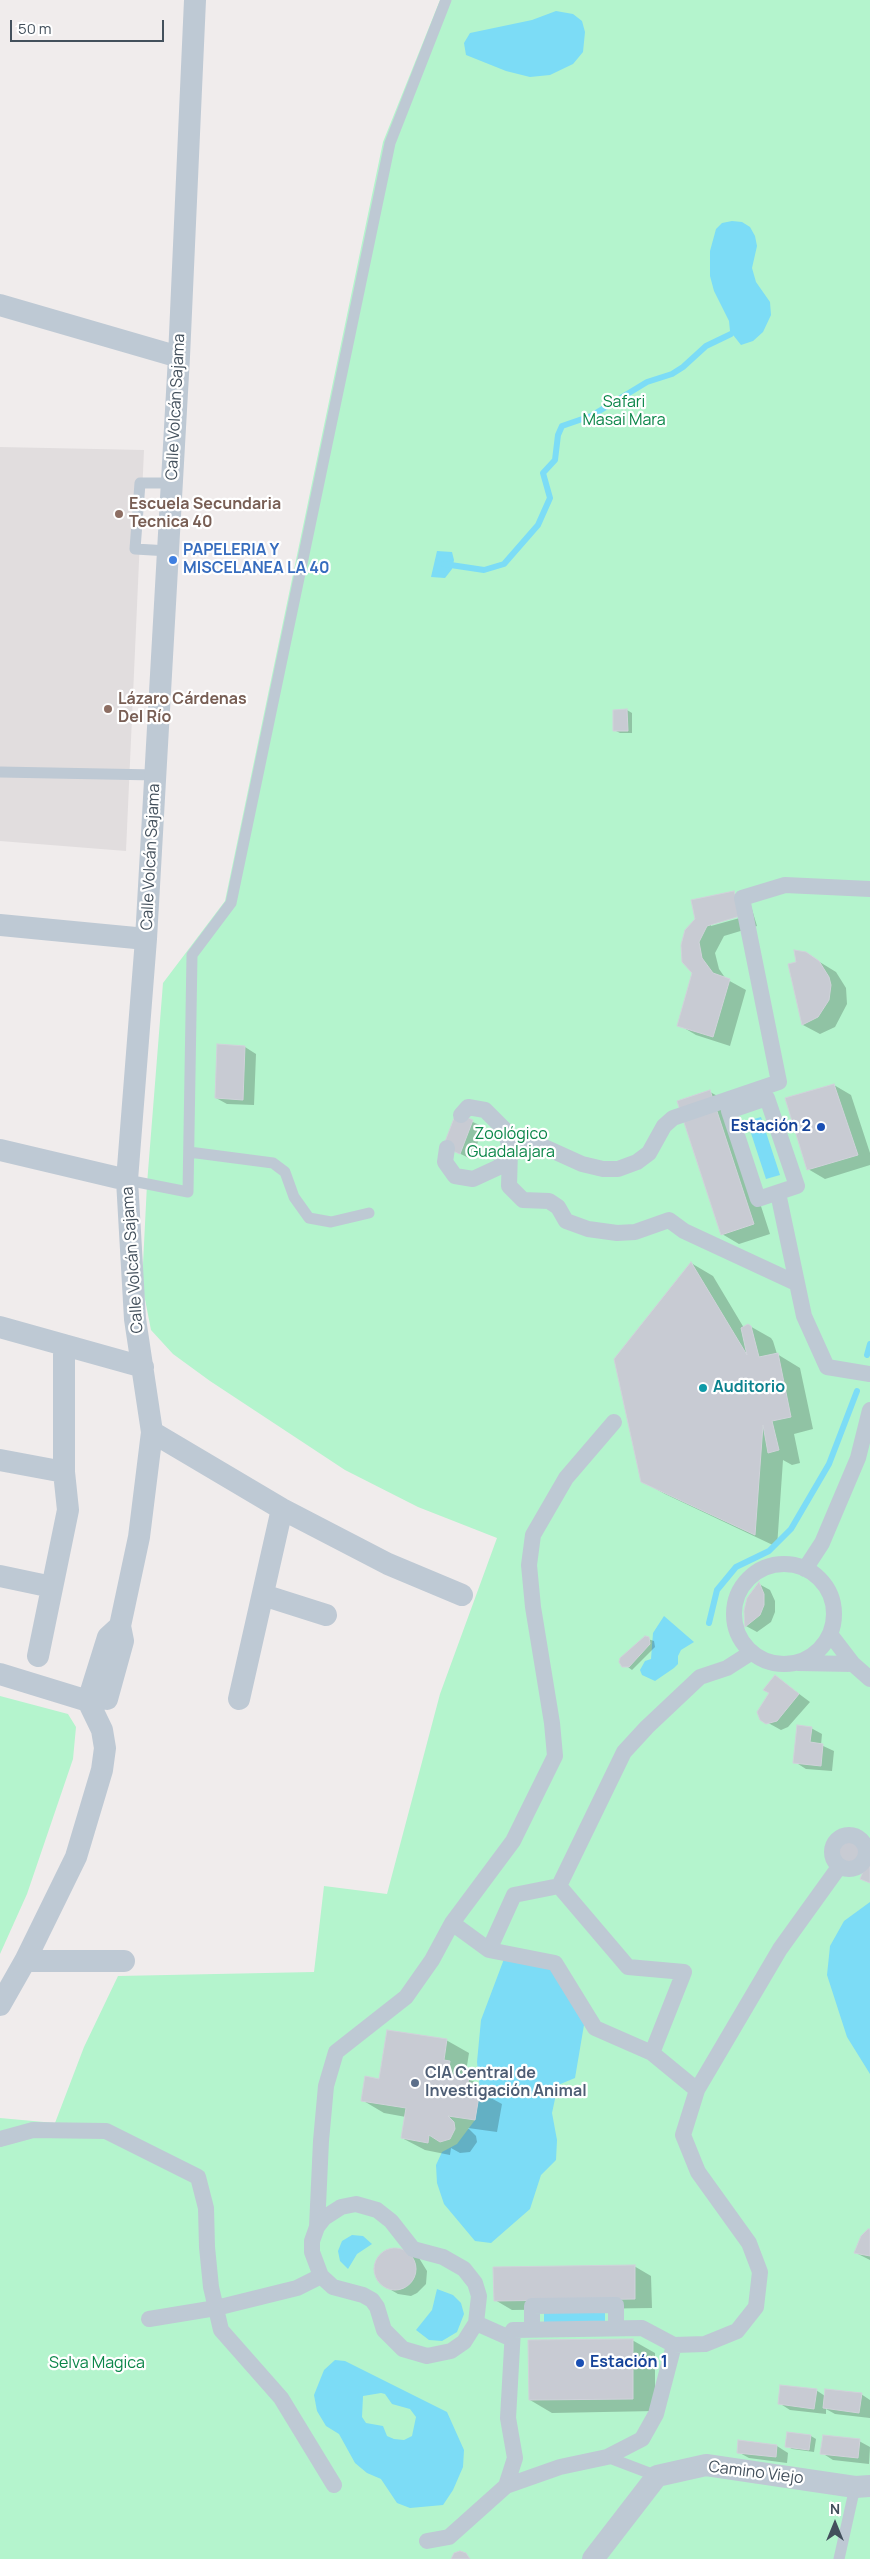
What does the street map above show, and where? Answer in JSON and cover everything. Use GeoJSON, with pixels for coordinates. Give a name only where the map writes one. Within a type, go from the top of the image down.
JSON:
{"type":"FeatureCollection","features":[{"type":"Feature","properties":{"kind":"street","name":"Calle Volcán Sajama"},"geometry":{"type":"LineString","coordinates":[[96,1704],[123,1640],[120,1626],[139,1537],[152,1432],[134,1319],[127,1180],[146,939],[169,551],[195,0]]}},
{"type":"Feature","properties":{"kind":"street"},"geometry":{"type":"LineString","coordinates":[[0,305],[179,357]]}},
{"type":"Feature","properties":{"kind":"street"},"geometry":{"type":"LineString","coordinates":[[447,1148],[445,1162],[455,1176],[473,1179],[499,1167],[510,1151],[524,1146],[540,1145],[582,1164],[603,1169],[618,1169],[637,1162],[649,1153],[664,1126],[673,1118],[746,1099],[767,1098],[798,1186],[758,1199],[729,1111],[746,1099],[780,1082],[742,898],[785,885],[870,889]]}},
{"type":"Feature","properties":{"kind":"street"},"geometry":{"type":"LineString","coordinates":[[0,925],[146,939]]}},
{"type":"Feature","properties":{"kind":"street"},"geometry":{"type":"LineString","coordinates":[[460,1115],[468,1107],[485,1110],[506,1131],[510,1151],[509,1186],[523,1200],[548,1202],[558,1207],[566,1221],[588,1230],[617,1233],[635,1232],[669,1220],[684,1231],[796,1283]]}},
{"type":"Feature","properties":{"kind":"street"},"geometry":{"type":"LineString","coordinates":[[0,1150],[127,1180]]}},
{"type":"Feature","properties":{"kind":"street"},"geometry":{"type":"LineString","coordinates":[[778,1193],[804,1316],[827,1367],[870,1374]]}},
{"type":"Feature","properties":{"kind":"street"},"geometry":{"type":"LineString","coordinates":[[0,1327],[143,1367]]}},
{"type":"Feature","properties":{"kind":"street"},"geometry":{"type":"LineString","coordinates":[[38,1656],[68,1510],[64,1472],[64,1344]]}},
{"type":"Feature","properties":{"kind":"street"},"geometry":{"type":"LineString","coordinates":[[806,1569],[822,1542],[858,1458],[870,1410]]}},
{"type":"Feature","properties":{"kind":"street"},"geometry":{"type":"LineString","coordinates":[[317,2227],[324,2218],[341,2207],[356,2204],[377,2210],[390,2220],[413,2249],[457,2264],[470,2276],[480,2296],[476,2323],[464,2342],[451,2351],[439,2355],[415,2354],[403,2349],[390,2338],[372,2300],[363,2295],[333,2287],[320,2276],[312,2252],[312,2241],[317,2227],[326,2086],[336,2052],[406,1997],[432,1960],[452,1923],[513,1841],[555,1756],[552,1723],[532,1599],[529,1565],[533,1535],[566,1478],[614,1422]]}},
{"type":"Feature","properties":{"kind":"street"},"geometry":{"type":"LineString","coordinates":[[152,1432],[282,1509],[388,1564],[462,1595]]}},
{"type":"Feature","properties":{"kind":"street"},"geometry":{"type":"LineString","coordinates":[[0,1460],[64,1472]]}},
{"type":"Feature","properties":{"kind":"street"},"geometry":{"type":"LineString","coordinates":[[239,1698],[282,1509]]}},
{"type":"Feature","properties":{"kind":"street"},"geometry":{"type":"LineString","coordinates":[[796,1663],[810,1657],[822,1647],[830,1634],[834,1620],[833,1604],[828,1590],[818,1578],[806,1569],[790,1565],[774,1565],[759,1571],[747,1581],[738,1594],[734,1610],[735,1626],[741,1640],[752,1652],[765,1661],[780,1664],[853,1664]]}},
{"type":"Feature","properties":{"kind":"street"},"geometry":{"type":"LineString","coordinates":[[0,1576],[52,1587]]}},
{"type":"Feature","properties":{"kind":"street"},"geometry":{"type":"LineString","coordinates":[[263,1595],[326,1615]]}},
{"type":"Feature","properties":{"kind":"street"},"geometry":{"type":"LineString","coordinates":[[830,1634],[853,1664],[870,1679]]}},
{"type":"Feature","properties":{"kind":"street"},"geometry":{"type":"LineString","coordinates":[[560,1886],[624,1752],[647,1726],[700,1677],[728,1668],[752,1652]]}},
{"type":"Feature","properties":{"kind":"street"},"geometry":{"type":"LineString","coordinates":[[0,1674],[96,1704],[105,1748],[102,1770],[76,1857],[25,1961],[0,2005]]}},
{"type":"Feature","properties":{"kind":"street"},"geometry":{"type":"LineString","coordinates":[[844,1835],[865,1835],[866,1855],[861,1865],[850,1870],[839,1867],[831,1853],[834,1842],[844,1835]]}},
{"type":"Feature","properties":{"kind":"street"},"geometry":{"type":"LineString","coordinates":[[506,2486],[516,2458],[508,2418],[513,2330],[642,2328],[674,2345],[705,2344],[737,2331],[756,2307],[760,2272],[749,2243],[698,2172],[683,2135],[697,2090],[780,1949],[839,1867]]}},
{"type":"Feature","properties":{"kind":"street"},"geometry":{"type":"LineString","coordinates":[[489,1950],[514,1895],[560,1886]]}},
{"type":"Feature","properties":{"kind":"street"},"geometry":{"type":"LineString","coordinates":[[560,1886],[628,1966],[684,1972],[652,2052]]}},
{"type":"Feature","properties":{"kind":"street"},"geometry":{"type":"LineString","coordinates":[[452,1923],[489,1950],[555,1963],[595,2028],[652,2052],[697,2090]]}},
{"type":"Feature","properties":{"kind":"street"},"geometry":{"type":"LineString","coordinates":[[25,1961],[124,1961]]}},
{"type":"Feature","properties":{"kind":"street"},"geometry":{"type":"LineString","coordinates":[[0,2139],[33,2130],[106,2131],[198,2177],[206,2208],[207,2247],[221,2330],[281,2398],[334,2485]]}},
{"type":"Feature","properties":{"kind":"street"},"geometry":{"type":"LineString","coordinates":[[149,2318],[216,2308],[297,2288],[320,2276]]}},
{"type":"Feature","properties":{"kind":"street"},"geometry":{"type":"LineString","coordinates":[[532,2329],[532,2306],[616,2304],[616,2328]]}},
{"type":"Feature","properties":{"kind":"street"},"geometry":{"type":"LineString","coordinates":[[476,2323],[512,2339]]}},
{"type":"Feature","properties":{"kind":"street"},"geometry":{"type":"LineString","coordinates":[[426,2541],[449,2537],[506,2486],[560,2467],[607,2457],[642,2439],[656,2414],[674,2345]]}},
{"type":"Feature","properties":{"kind":"street","name":"Camino Viejo"},"geometry":{"type":"LineString","coordinates":[[657,2476],[706,2465],[862,2487]]}},
{"type":"Feature","properties":{"kind":"street"},"geometry":{"type":"LineString","coordinates":[[593,2559],[657,2476]]}},
{"type":"Feature","properties":{"kind":"lane"},"geometry":{"type":"LineString","coordinates":[[127,1180],[188,1192],[192,955],[231,903],[390,143],[446,0]]}},
{"type":"Feature","properties":{"kind":"lane"},"geometry":{"type":"LineString","coordinates":[[169,551],[135,549],[140,482],[171,483]]}},
{"type":"Feature","properties":{"kind":"lane"},"geometry":{"type":"LineString","coordinates":[[0,772],[156,775]]}},
{"type":"Feature","properties":{"kind":"lane"},"geometry":{"type":"LineString","coordinates":[[190,1152],[273,1163],[284,1172],[294,1197],[309,1218],[331,1222],[369,1213]]}},
{"type":"Feature","properties":{"kind":"lane"},"geometry":{"type":"LineString","coordinates":[[607,2457],[657,2476]]}},
{"type":"Feature","properties":{"kind":"lane"},"geometry":{"type":"LineString","coordinates":[[839,2559],[862,2487]]}},
{"type":"Feature","properties":{"kind":"shaded area"},"geometry":{"type":"Polygon","coordinates":[[[0,447],[144,450],[126,851],[0,841],[0,447]]]}},
{"type":"Feature","properties":{"kind":"green space","name":"Zoológico Guadalajara"},"geometry":{"type":"Polygon","coordinates":[[[440,0],[870,0],[870,2559],[0,2559],[0,2118],[55,2123],[84,2047],[118,1976],[314,1972],[324,1886],[387,1894],[440,1694],[497,1538],[418,1507],[345,1470],[210,1381],[173,1354],[151,1330],[142,1284],[147,1184],[163,983],[225,901],[383,142],[440,0]]]}},
{"type":"Feature","properties":{"kind":"green space"},"geometry":{"type":"Polygon","coordinates":[[[0,1696],[68,1714],[76,1727],[73,1759],[27,1894],[0,1954],[0,1696]]]}},
{"type":"Feature","properties":{"kind":"water"},"geometry":{"type":"Polygon","coordinates":[[[556,11],[573,14],[582,21],[585,32],[583,52],[573,64],[550,75],[530,77],[506,71],[466,55],[464,43],[470,33],[532,20],[556,11]]]}},
{"type":"Feature","properties":{"kind":"water"},"geometry":{"type":"Polygon","coordinates":[[[742,222],[750,227],[755,236],[757,246],[752,268],[756,282],[770,302],[771,315],[763,332],[753,341],[741,345],[730,331],[729,321],[714,291],[710,276],[710,251],[716,229],[722,223],[742,222]]]}},
{"type":"Feature","properties":{"kind":"water"},"geometry":{"type":"Polygon","coordinates":[[[437,551],[452,552],[454,560],[452,569],[445,578],[431,577],[437,551]]]}},
{"type":"Feature","properties":{"kind":"water"},"geometry":{"type":"Polygon","coordinates":[[[761,1117],[780,1175],[766,1179],[747,1121],[761,1117]]]}},
{"type":"Feature","properties":{"kind":"water"},"geometry":{"type":"Polygon","coordinates":[[[664,1616],[694,1642],[681,1650],[678,1656],[678,1664],[674,1668],[655,1681],[642,1675],[640,1670],[645,1661],[651,1659],[653,1633],[664,1616]]]}},
{"type":"Feature","properties":{"kind":"water"},"geometry":{"type":"Polygon","coordinates":[[[870,1902],[870,2074],[847,2037],[827,1975],[830,1946],[844,1921],[870,1902]]]}},
{"type":"Feature","properties":{"kind":"water"},"geometry":{"type":"Polygon","coordinates":[[[504,1959],[549,1967],[585,2019],[575,2078],[558,2085],[552,2113],[557,2140],[556,2160],[541,2175],[530,2209],[491,2243],[475,2241],[444,2204],[437,2183],[436,2165],[442,2152],[457,2144],[475,2120],[480,2090],[477,2062],[481,2020],[504,1959]]]}},
{"type":"Feature","properties":{"kind":"water"},"geometry":{"type":"Polygon","coordinates":[[[352,2235],[363,2236],[372,2244],[357,2254],[348,2269],[340,2261],[338,2251],[342,2241],[352,2235]]]}},
{"type":"Feature","properties":{"kind":"water"},"geometry":{"type":"Polygon","coordinates":[[[437,2289],[453,2295],[461,2303],[464,2314],[457,2332],[442,2341],[429,2340],[416,2330],[432,2310],[437,2289]]]}},
{"type":"Feature","properties":{"kind":"water"},"geometry":{"type":"Polygon","coordinates":[[[544,2310],[605,2310],[605,2324],[544,2325],[544,2310]]]}},
{"type":"Feature","properties":{"kind":"water"},"geometry":{"type":"Polygon","coordinates":[[[335,2360],[345,2361],[447,2412],[464,2450],[463,2467],[453,2490],[443,2505],[410,2508],[397,2503],[381,2479],[367,2473],[355,2463],[339,2434],[326,2426],[317,2411],[314,2395],[324,2370],[335,2360]],[[385,2394],[363,2396],[362,2417],[366,2423],[383,2426],[387,2436],[394,2439],[404,2440],[412,2436],[416,2417],[410,2409],[392,2404],[385,2394]]]}},
{"type":"Feature","properties":{"kind":"building"},"geometry":{"type":"Polygon","coordinates":[[[627,709],[628,731],[613,731],[613,710],[627,709]]]}},
{"type":"Feature","properties":{"kind":"building"},"geometry":{"type":"Polygon","coordinates":[[[734,891],[740,916],[707,926],[699,942],[702,958],[713,973],[730,979],[713,1037],[677,1026],[692,973],[682,962],[681,945],[685,930],[695,919],[691,900],[734,891]]]}},
{"type":"Feature","properties":{"kind":"building"},"geometry":{"type":"Polygon","coordinates":[[[794,950],[806,952],[819,961],[829,977],[831,985],[829,1000],[818,1017],[802,1025],[788,964],[796,962],[794,950]]]}},
{"type":"Feature","properties":{"kind":"building"},"geometry":{"type":"Polygon","coordinates":[[[217,1044],[245,1046],[243,1100],[215,1098],[217,1044]]]}},
{"type":"Feature","properties":{"kind":"building","name":"Estación 2"},"geometry":{"type":"Polygon","coordinates":[[[834,1084],[858,1155],[807,1170],[785,1098],[834,1084]]]}},
{"type":"Feature","properties":{"kind":"building"},"geometry":{"type":"Polygon","coordinates":[[[710,1090],[754,1224],[721,1235],[677,1101],[710,1090]]]}},
{"type":"Feature","properties":{"kind":"building"},"geometry":{"type":"Polygon","coordinates":[[[456,1113],[473,1120],[460,1154],[443,1147],[456,1113]]]}},
{"type":"Feature","properties":{"kind":"building","name":"Auditorio"},"geometry":{"type":"Polygon","coordinates":[[[691,1262],[747,1355],[741,1328],[748,1324],[751,1326],[759,1357],[778,1353],[791,1417],[772,1421],[779,1450],[768,1453],[763,1425],[755,1535],[641,1482],[614,1359],[691,1262]]]}},
{"type":"Feature","properties":{"kind":"building"},"geometry":{"type":"Polygon","coordinates":[[[759,1582],[764,1594],[764,1605],[760,1615],[745,1627],[744,1611],[747,1598],[759,1582]]]}},
{"type":"Feature","properties":{"kind":"building"},"geometry":{"type":"Polygon","coordinates":[[[645,1636],[649,1637],[650,1644],[629,1667],[622,1667],[619,1662],[620,1658],[645,1636]]]}},
{"type":"Feature","properties":{"kind":"building"},"geometry":{"type":"Polygon","coordinates":[[[775,1675],[799,1694],[777,1721],[766,1724],[760,1720],[757,1712],[769,1693],[763,1690],[775,1675]]]}},
{"type":"Feature","properties":{"kind":"building"},"geometry":{"type":"Polygon","coordinates":[[[797,1725],[812,1727],[810,1742],[823,1744],[821,1766],[793,1763],[797,1725]]]}},
{"type":"Feature","properties":{"kind":"building"},"geometry":{"type":"Polygon","coordinates":[[[848,1841],[856,1844],[859,1852],[856,1860],[848,1863],[840,1860],[837,1852],[840,1844],[848,1841]]]}},
{"type":"Feature","properties":{"kind":"building"},"geometry":{"type":"Polygon","coordinates":[[[870,1855],[870,1883],[860,1879],[870,1855]]]}},
{"type":"Feature","properties":{"kind":"building","name":"CIA Central de Investigación Animal"},"geometry":{"type":"Polygon","coordinates":[[[387,2030],[447,2039],[444,2060],[450,2061],[448,2074],[469,2077],[467,2088],[480,2090],[475,2120],[448,2116],[454,2122],[455,2129],[450,2139],[440,2142],[429,2135],[428,2143],[401,2138],[406,2108],[361,2101],[365,2076],[379,2079],[387,2030]]]}},
{"type":"Feature","properties":{"kind":"building"},"geometry":{"type":"Polygon","coordinates":[[[870,2229],[870,2256],[854,2253],[861,2236],[870,2229]]]}},
{"type":"Feature","properties":{"kind":"building"},"geometry":{"type":"Polygon","coordinates":[[[399,2248],[407,2251],[413,2257],[416,2269],[413,2281],[407,2287],[391,2290],[383,2287],[377,2281],[374,2265],[377,2257],[383,2251],[399,2248]]]}},
{"type":"Feature","properties":{"kind":"building"},"geometry":{"type":"Polygon","coordinates":[[[635,2265],[635,2299],[494,2301],[493,2267],[635,2265]]]}},
{"type":"Feature","properties":{"kind":"building","name":"Estación 1"},"geometry":{"type":"Polygon","coordinates":[[[633,2339],[633,2399],[529,2400],[528,2340],[633,2339]]]}},
{"type":"Feature","properties":{"kind":"building"},"geometry":{"type":"Polygon","coordinates":[[[780,2385],[817,2389],[814,2409],[778,2404],[780,2385]]]}},
{"type":"Feature","properties":{"kind":"building"},"geometry":{"type":"Polygon","coordinates":[[[825,2389],[862,2393],[859,2413],[823,2408],[825,2389]]]}},
{"type":"Feature","properties":{"kind":"building"},"geometry":{"type":"Polygon","coordinates":[[[787,2432],[811,2435],[809,2450],[785,2447],[787,2432]]]}},
{"type":"Feature","properties":{"kind":"building"},"geometry":{"type":"Polygon","coordinates":[[[823,2435],[860,2439],[858,2458],[820,2454],[823,2435]]]}},
{"type":"Feature","properties":{"kind":"building"},"geometry":{"type":"Polygon","coordinates":[[[738,2440],[777,2445],[776,2457],[737,2453],[738,2440]]]}},
{"type":"Feature","properties":{"kind":"building"},"geometry":{"type":"Polygon","coordinates":[[[460,2551],[466,2553],[470,2559],[451,2559],[454,2553],[460,2551]]]}},
{"type":"Feature","properties":{"kind":"waterway"},"geometry":{"type":"LineString","coordinates":[[444,564],[484,570],[504,564],[538,525],[550,498],[543,473],[555,460],[558,435],[562,426],[591,416],[647,382],[672,374],[683,367],[706,346],[731,334]]}},
{"type":"Feature","properties":{"kind":"waterway"},"geometry":{"type":"LineString","coordinates":[[867,1355],[870,1344]]}},
{"type":"Feature","properties":{"kind":"waterway"},"geometry":{"type":"LineString","coordinates":[[709,1623],[717,1590],[736,1567],[769,1551],[791,1529],[829,1464],[857,1391]]}},
{"type":"Feature","properties":{"kind":"place","name":"Escuela Secundaria Tecnica 40"},"geometry":{"type":"Point","coordinates":[119,514]}},
{"type":"Feature","properties":{"kind":"place","name":"PAPELERIA Y MISCELANEA LA 40"},"geometry":{"type":"Point","coordinates":[173,560]}},
{"type":"Feature","properties":{"kind":"place","name":"Lázaro Cárdenas Del Río"},"geometry":{"type":"Point","coordinates":[108,709]}},
{"type":"Feature","properties":{"kind":"place","name":"Estación 2"},"geometry":{"type":"Point","coordinates":[821,1127]}},
{"type":"Feature","properties":{"kind":"place","name":"Auditorio"},"geometry":{"type":"Point","coordinates":[703,1388]}},
{"type":"Feature","properties":{"kind":"place","name":"CIA Central de Investigación Animal"},"geometry":{"type":"Point","coordinates":[415,2083]}},
{"type":"Feature","properties":{"kind":"place","name":"Estación 1"},"geometry":{"type":"Point","coordinates":[580,2363]}},
{"type":"Feature","properties":{"kind":"park label","name":"Safari Masai Mara"},"geometry":{"type":"Point","coordinates":[624,412]}},
{"type":"Feature","properties":{"kind":"park label","name":"Selva Magica"},"geometry":{"type":"Point","coordinates":[97,2364]}}]}
